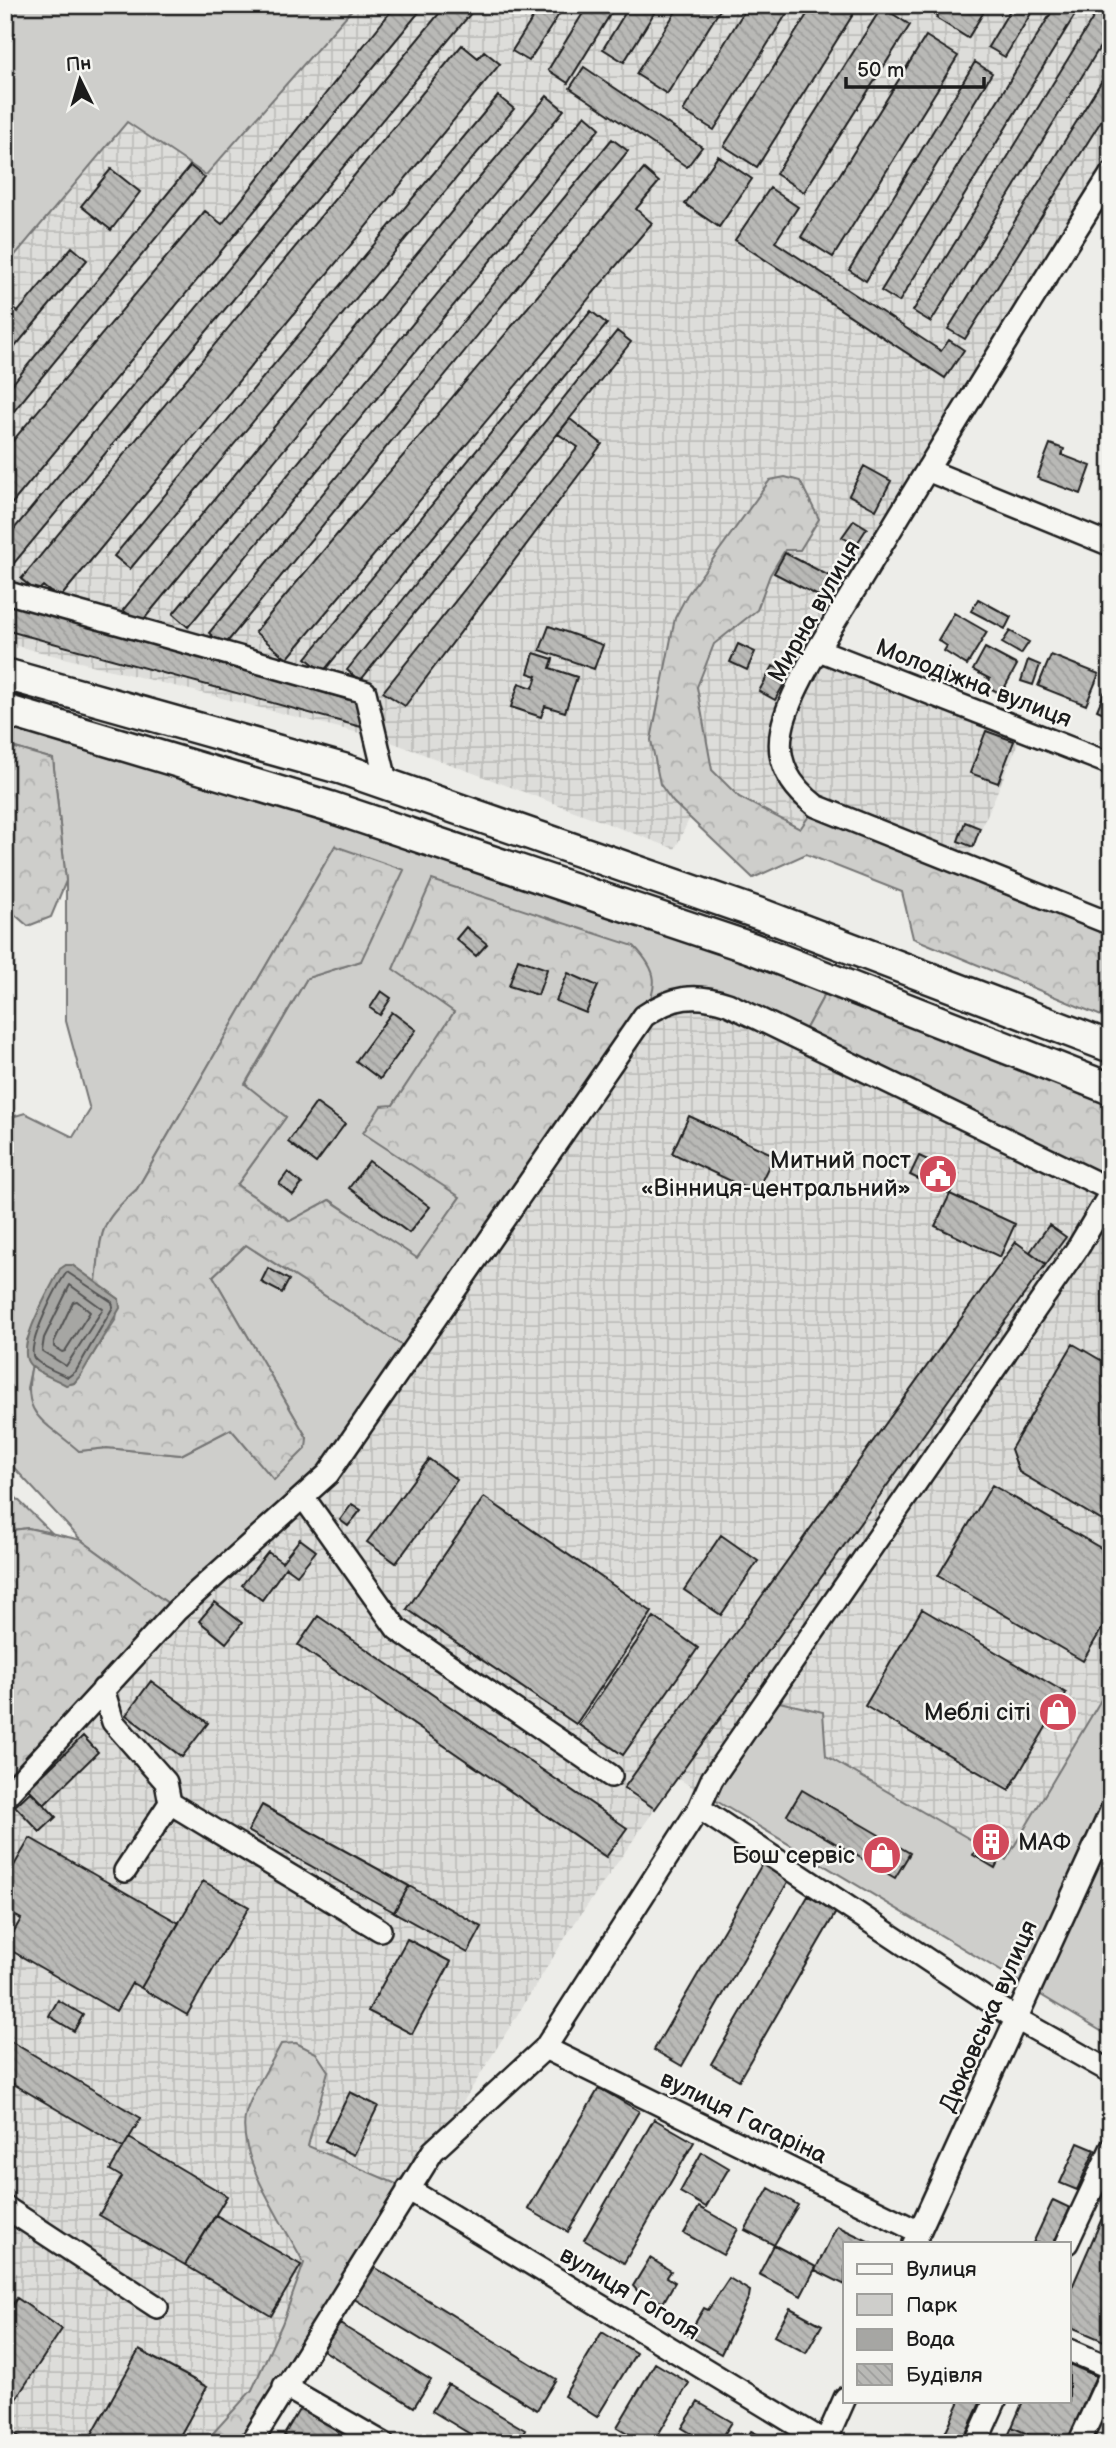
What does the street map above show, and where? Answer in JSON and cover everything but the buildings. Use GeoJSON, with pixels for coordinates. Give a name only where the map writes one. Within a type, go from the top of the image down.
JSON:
{"type":"FeatureCollection","features":[{"type":"Feature","properties":{"kind":"highway"},"geometry":{"type":"LineString","coordinates":[[5,674],[343,769],[766,916],[1111,1047]]}},
{"type":"Feature","properties":{"kind":"highway"},"geometry":{"type":"LineString","coordinates":[[5,710],[330,807],[751,948],[1111,1089]]}},
{"type":"Feature","properties":{"kind":"street","name":"Мирна вулиця"},"geometry":{"type":"LineString","coordinates":[[1111,174],[926,470],[819,650],[786,713],[782,729],[784,768],[799,792],[816,806],[1111,925]]}},
{"type":"Feature","properties":{"kind":"street"},"geometry":{"type":"LineString","coordinates":[[926,470],[1111,545]]}},
{"type":"Feature","properties":{"kind":"street"},"geometry":{"type":"LineString","coordinates":[[5,592],[365,692],[387,785]]}},
{"type":"Feature","properties":{"kind":"street","name":"Молодіжна вулиця"},"geometry":{"type":"LineString","coordinates":[[819,650],[1111,764]]}},
{"type":"Feature","properties":{"kind":"street"},"geometry":{"type":"LineString","coordinates":[[5,1797],[177,1610],[328,1474],[644,1016],[665,1002],[689,996],[728,1004],[1111,1191],[1079,1247],[712,1779],[699,1808],[545,2048],[433,2151],[284,2385],[251,2443]]}},
{"type":"Feature","properties":{"kind":"street"},"geometry":{"type":"LineString","coordinates":[[304,1498],[397,1629],[611,1776]]}},
{"type":"Feature","properties":{"kind":"street"},"geometry":{"type":"LineString","coordinates":[[103,1689],[113,1722],[166,1782],[170,1803],[125,1871]]}},
{"type":"Feature","properties":{"kind":"street"},"geometry":{"type":"LineString","coordinates":[[170,1803],[380,1930]]}},
{"type":"Feature","properties":{"kind":"street"},"geometry":{"type":"LineString","coordinates":[[699,1808],[1015,2018],[1111,2072]]}},
{"type":"Feature","properties":{"kind":"street","name":"Дюковська вулиця"},"geometry":{"type":"LineString","coordinates":[[917,2238],[1111,1811]]}},
{"type":"Feature","properties":{"kind":"street","name":"вулиця Гагаріна"},"geometry":{"type":"LineString","coordinates":[[545,2048],[917,2238]]}},
{"type":"Feature","properties":{"kind":"street"},"geometry":{"type":"LineString","coordinates":[[1068,2242],[1111,2148]]}},
{"type":"Feature","properties":{"kind":"street","name":"вулиця Гоголя"},"geometry":{"type":"LineString","coordinates":[[408,2189],[825,2442]]}},
{"type":"Feature","properties":{"kind":"street"},"geometry":{"type":"LineString","coordinates":[[5,2207],[157,2307]]}},
{"type":"Feature","properties":{"kind":"street"},"geometry":{"type":"LineString","coordinates":[[1070,2350],[1111,2371],[1079,2443]]}},
{"type":"Feature","properties":{"kind":"street"},"geometry":{"type":"LineString","coordinates":[[284,2385],[383,2443]]}},
{"type":"Feature","properties":{"kind":"street"},"geometry":{"type":"LineString","coordinates":[[825,2442],[843,2402]]}},
{"type":"Feature","properties":{"kind":"street"},"geometry":{"type":"LineString","coordinates":[[976,2443],[995,2402]]}},
{"type":"Feature","properties":{"kind":"shaded area"},"geometry":{"type":"Polygon","coordinates":[[[356,5],[1111,5],[1111,174],[819,650],[1024,730],[965,866],[800,829],[739,797],[712,771],[675,849],[383,739],[5,643],[5,267],[127,122],[206,174],[356,5]]]}},
{"type":"Feature","properties":{"kind":"shaded area"},"geometry":{"type":"Polygon","coordinates":[[[689,996],[1111,1190],[1100,1234],[1111,1240],[1111,1683],[955,1944],[677,1778],[572,1927],[251,2443],[5,2443],[5,1797],[644,1016],[689,996]]]}},
{"type":"Feature","properties":{"kind":"green space"},"geometry":{"type":"Polygon","coordinates":[[[5,5],[356,5],[206,175],[127,122],[5,267],[5,5]]]}},
{"type":"Feature","properties":{"kind":"green space"},"geometry":{"type":"Polygon","coordinates":[[[785,477],[800,481],[819,519],[800,550],[785,550],[770,575],[757,610],[714,644],[697,687],[712,770],[739,797],[800,829],[816,806],[1111,924],[1111,1020],[913,938],[902,892],[806,854],[753,878],[673,802],[660,784],[651,740],[675,618],[687,595],[770,480],[785,477]]]}},
{"type":"Feature","properties":{"kind":"green space"},"geometry":{"type":"Polygon","coordinates":[[[5,725],[326,816],[828,988],[804,1032],[743,1002],[665,1002],[455,1012],[393,1105],[460,1197],[417,1259],[330,1200],[291,1221],[237,1185],[286,1117],[245,1085],[307,978],[361,961],[335,846],[137,1189],[108,1221],[101,1240],[96,1282],[72,1265],[66,1265],[60,1270],[27,1340],[26,1354],[32,1365],[27,1388],[79,1451],[107,1448],[181,1455],[231,1429],[274,1479],[307,1438],[213,1276],[246,1245],[414,1353],[328,1474],[177,1610],[81,1540],[5,1458],[5,1119],[25,1113],[73,1137],[90,1110],[66,1021],[66,881],[53,759],[5,745],[5,725]]]}},
{"type":"Feature","properties":{"kind":"green space"},"geometry":{"type":"Polygon","coordinates":[[[5,745],[53,759],[66,881],[51,917],[28,926],[5,906],[5,745]]]}},
{"type":"Feature","properties":{"kind":"green space"},"geometry":{"type":"Polygon","coordinates":[[[335,846],[404,870],[361,961],[307,978],[245,1084],[286,1117],[237,1185],[290,1221],[329,1200],[417,1258],[460,1197],[363,1133],[381,1106],[393,1105],[454,1012],[393,969],[432,880],[634,946],[648,963],[654,978],[652,995],[644,1016],[414,1353],[246,1245],[213,1276],[307,1438],[306,1448],[274,1480],[231,1429],[181,1455],[107,1448],[79,1451],[46,1424],[32,1407],[29,1382],[32,1365],[66,1385],[74,1383],[116,1319],[119,1299],[96,1282],[101,1240],[108,1221],[137,1189],[335,846]]]}},
{"type":"Feature","properties":{"kind":"green space"},"geometry":{"type":"Polygon","coordinates":[[[828,988],[1111,1103],[1111,1177],[804,1032],[828,988]]]}},
{"type":"Feature","properties":{"kind":"green space"},"geometry":{"type":"Polygon","coordinates":[[[5,1487],[52,1533],[28,1528],[5,1531],[5,1487]]]}},
{"type":"Feature","properties":{"kind":"green space"},"geometry":{"type":"Polygon","coordinates":[[[28,1528],[81,1540],[177,1610],[5,1797],[5,1531],[28,1528]]]}},
{"type":"Feature","properties":{"kind":"green space"},"geometry":{"type":"Polygon","coordinates":[[[1111,1683],[1111,2037],[713,1799],[779,1702],[823,1712],[826,1756],[1006,1860],[1111,1683]]]}},
{"type":"Feature","properties":{"kind":"green space"},"geometry":{"type":"Polygon","coordinates":[[[296,2043],[316,2053],[328,2071],[308,2146],[408,2189],[251,2443],[204,2443],[252,2390],[282,2324],[304,2263],[263,2190],[247,2149],[244,2130],[249,2104],[281,2044],[296,2043]]]}},
{"type":"Feature","properties":{"kind":"water"},"geometry":{"type":"Polygon","coordinates":[[[72,1265],[119,1299],[120,1308],[81,1375],[74,1383],[66,1385],[35,1369],[28,1362],[26,1353],[36,1316],[60,1269],[72,1265]]]}},
{"type":"Feature","properties":{"kind":"place","name":"Митний пост «Вінниця-центральний»"},"geometry":{"type":"Point","coordinates":[938,1174]}},
{"type":"Feature","properties":{"kind":"place","name":"Меблі сіті"},"geometry":{"type":"Point","coordinates":[1058,1712]}},
{"type":"Feature","properties":{"kind":"place","name":"МАФ"},"geometry":{"type":"Point","coordinates":[991,1842]}},
{"type":"Feature","properties":{"kind":"place","name":"Бош сервіс"},"geometry":{"type":"Point","coordinates":[882,1855]}}]}
